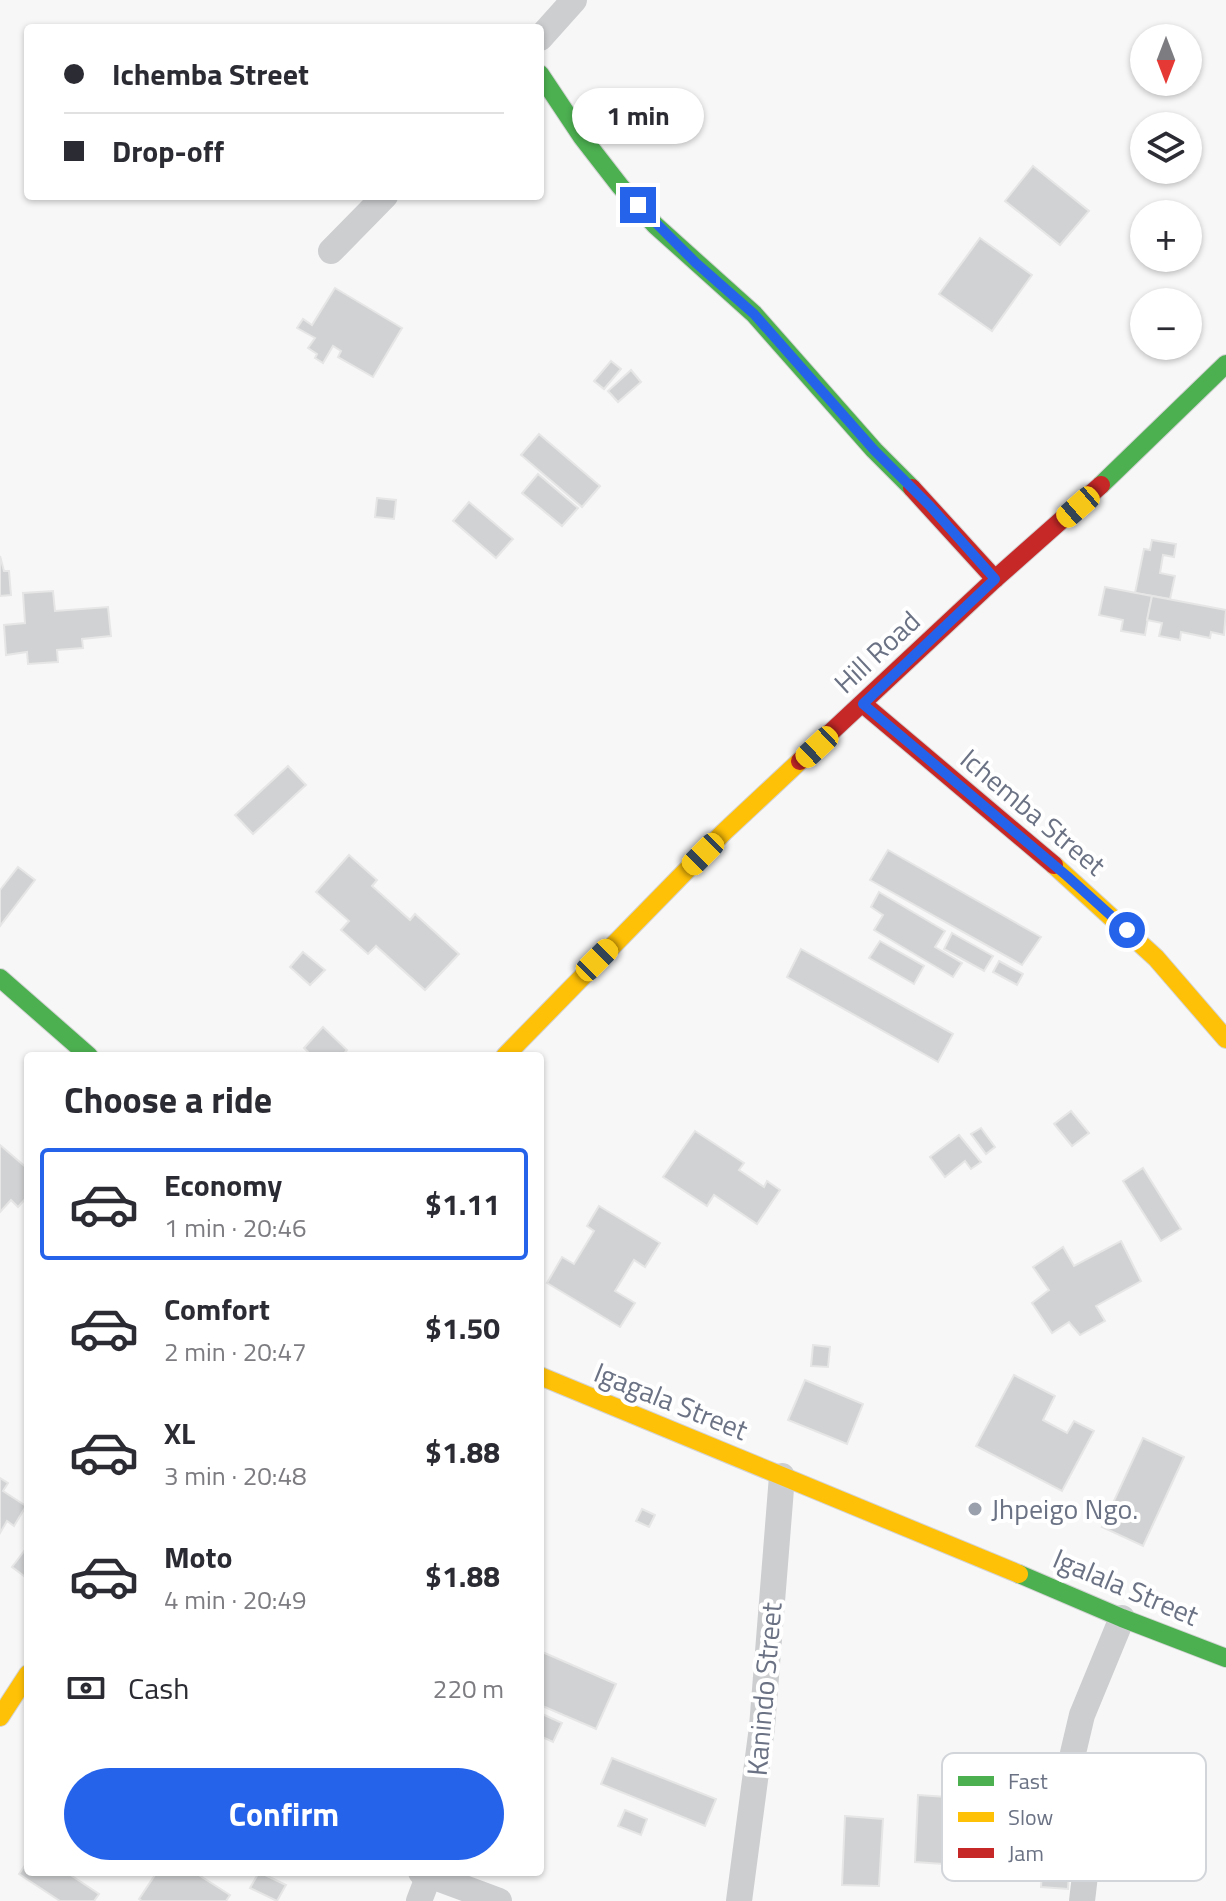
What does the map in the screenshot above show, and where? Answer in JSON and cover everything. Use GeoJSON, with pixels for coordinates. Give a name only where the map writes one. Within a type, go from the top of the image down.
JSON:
{"type":"FeatureCollection","features":[{"type":"Feature","properties":{"kind":"street"},"geometry":{"type":"LineString","coordinates":[[544,34],[574,0]]}},
{"type":"Feature","properties":{"kind":"street"},"geometry":{"type":"LineString","coordinates":[[544,80],[582,137],[655,225],[754,314],[874,450],[930,506],[995,579]]}},
{"type":"Feature","properties":{"kind":"street"},"geometry":{"type":"LineString","coordinates":[[331,251],[381,200]]}},
{"type":"Feature","properties":{"kind":"street","name":"Hill Road"},"geometry":{"type":"LineString","coordinates":[[509,1052],[724,832],[995,579],[1078,507],[1226,364]]}},
{"type":"Feature","properties":{"kind":"street","name":"Ichemba Street"},"geometry":{"type":"LineString","coordinates":[[863,704],[1101,907],[1186,990],[1226,1039]]}},
{"type":"Feature","properties":{"kind":"street"},"geometry":{"type":"LineString","coordinates":[[0,978],[84,1052]]}},
{"type":"Feature","properties":{"kind":"street","name":"Igagala Street"},"geometry":{"type":"LineString","coordinates":[[544,1378],[782,1476]]}},
{"type":"Feature","properties":{"kind":"street","name":"Igalala Street"},"geometry":{"type":"LineString","coordinates":[[782,1476],[975,1554],[1122,1618],[1226,1658]]}},
{"type":"Feature","properties":{"kind":"street","name":"Kanindo Street"},"geometry":{"type":"LineString","coordinates":[[739,1901],[762,1727],[782,1476]]}},
{"type":"Feature","properties":{"kind":"street"},"geometry":{"type":"LineString","coordinates":[[1073,1753],[1082,1715],[1122,1618]]}},
{"type":"Feature","properties":{"kind":"street"},"geometry":{"type":"LineString","coordinates":[[0,1717],[24,1689]]}},
{"type":"Feature","properties":{"kind":"street"},"geometry":{"type":"LineString","coordinates":[[419,1901],[425,1876]]}},
{"type":"Feature","properties":{"kind":"street"},"geometry":{"type":"LineString","coordinates":[[430,1876],[499,1901]]}},
{"type":"Feature","properties":{"kind":"street"},"geometry":{"type":"LineString","coordinates":[[1082,1901],[1084,1881]]}},
{"type":"Feature","properties":{"kind":"building"},"geometry":{"type":"Polygon","coordinates":[[[1033,166],[1089,211],[1060,245],[1005,201],[1033,166]]]}},
{"type":"Feature","properties":{"kind":"building"},"geometry":{"type":"Polygon","coordinates":[[[980,238],[1032,275],[992,331],[939,294],[980,238]]]}},
{"type":"Feature","properties":{"kind":"building"},"geometry":{"type":"Polygon","coordinates":[[[335,288],[402,328],[373,377],[338,357],[341,351],[333,346],[323,363],[315,358],[317,354],[308,348],[315,338],[297,328],[303,319],[312,325],[335,288]]]}},
{"type":"Feature","properties":{"kind":"building"},"geometry":{"type":"Polygon","coordinates":[[[611,361],[621,369],[604,389],[594,381],[611,361]]]}},
{"type":"Feature","properties":{"kind":"building"},"geometry":{"type":"Polygon","coordinates":[[[631,370],[641,382],[618,402],[608,391],[631,370]]]}},
{"type":"Feature","properties":{"kind":"building"},"geometry":{"type":"Polygon","coordinates":[[[539,434],[600,486],[582,507],[521,455],[539,434]]]}},
{"type":"Feature","properties":{"kind":"building"},"geometry":{"type":"Polygon","coordinates":[[[538,474],[578,508],[562,526],[522,493],[538,474]]]}},
{"type":"Feature","properties":{"kind":"building"},"geometry":{"type":"Polygon","coordinates":[[[377,498],[396,500],[394,519],[375,517],[377,498]]]}},
{"type":"Feature","properties":{"kind":"building"},"geometry":{"type":"Polygon","coordinates":[[[469,502],[513,539],[496,558],[453,521],[469,502]]]}},
{"type":"Feature","properties":{"kind":"building"},"geometry":{"type":"Polygon","coordinates":[[[1152,540],[1176,544],[1174,557],[1163,555],[1160,573],[1175,576],[1170,599],[1135,593],[1144,549],[1150,550],[1152,540]]]}},
{"type":"Feature","properties":{"kind":"building"},"geometry":{"type":"Polygon","coordinates":[[[0,556],[4,571],[9,571],[11,595],[0,596],[0,556]]]}},
{"type":"Feature","properties":{"kind":"building"},"geometry":{"type":"Polygon","coordinates":[[[1105,587],[1152,596],[1145,635],[1121,631],[1123,620],[1099,615],[1105,587]]]}},
{"type":"Feature","properties":{"kind":"building"},"geometry":{"type":"Polygon","coordinates":[[[53,591],[55,611],[108,607],[111,636],[82,639],[83,648],[57,650],[58,662],[28,664],[27,652],[6,655],[4,625],[25,623],[23,593],[53,591]]]}},
{"type":"Feature","properties":{"kind":"building"},"geometry":{"type":"Polygon","coordinates":[[[1152,596],[1226,610],[1224,635],[1211,632],[1210,638],[1181,632],[1180,640],[1159,636],[1162,623],[1147,620],[1152,596]]]}},
{"type":"Feature","properties":{"kind":"building"},"geometry":{"type":"Polygon","coordinates":[[[288,766],[306,785],[253,834],[235,815],[288,766]]]}},
{"type":"Feature","properties":{"kind":"building"},"geometry":{"type":"Polygon","coordinates":[[[888,850],[1041,937],[1022,965],[870,880],[888,850]]]}},
{"type":"Feature","properties":{"kind":"building"},"geometry":{"type":"Polygon","coordinates":[[[349,855],[377,880],[372,886],[410,920],[415,914],[459,954],[425,990],[376,946],[368,954],[341,930],[349,921],[316,892],[349,855]]]}},
{"type":"Feature","properties":{"kind":"building"},"geometry":{"type":"Polygon","coordinates":[[[18,867],[35,880],[0,926],[0,890],[18,867]]]}},
{"type":"Feature","properties":{"kind":"building"},"geometry":{"type":"Polygon","coordinates":[[[879,892],[945,931],[935,947],[962,963],[953,977],[874,930],[883,915],[871,907],[879,892]]]}},
{"type":"Feature","properties":{"kind":"building"},"geometry":{"type":"Polygon","coordinates":[[[952,933],[993,956],[984,971],[944,949],[952,933]]]}},
{"type":"Feature","properties":{"kind":"building"},"geometry":{"type":"Polygon","coordinates":[[[880,941],[924,966],[914,984],[869,958],[880,941]]]}},
{"type":"Feature","properties":{"kind":"building"},"geometry":{"type":"Polygon","coordinates":[[[801,949],[953,1034],[938,1062],[787,977],[801,949]]]}},
{"type":"Feature","properties":{"kind":"building"},"geometry":{"type":"Polygon","coordinates":[[[303,952],[325,970],[310,985],[290,967],[303,952]]]}},
{"type":"Feature","properties":{"kind":"building"},"geometry":{"type":"Polygon","coordinates":[[[999,961],[1023,974],[1017,985],[993,972],[999,961]]]}},
{"type":"Feature","properties":{"kind":"building"},"geometry":{"type":"Polygon","coordinates":[[[323,1027],[347,1050],[308,1052],[304,1048],[323,1027]]]}},
{"type":"Feature","properties":{"kind":"building"},"geometry":{"type":"Polygon","coordinates":[[[1071,1111],[1089,1133],[1072,1146],[1054,1124],[1071,1111]]]}},
{"type":"Feature","properties":{"kind":"building"},"geometry":{"type":"Polygon","coordinates":[[[981,1128],[995,1147],[986,1154],[971,1134],[981,1128]]]}},
{"type":"Feature","properties":{"kind":"building"},"geometry":{"type":"Polygon","coordinates":[[[695,1131],[744,1163],[739,1170],[764,1187],[767,1181],[780,1190],[757,1224],[714,1195],[707,1206],[663,1177],[695,1131]]]}},
{"type":"Feature","properties":{"kind":"building"},"geometry":{"type":"Polygon","coordinates":[[[959,1135],[981,1162],[971,1169],[965,1161],[945,1177],[930,1157],[959,1135]]]}},
{"type":"Feature","properties":{"kind":"building"},"geometry":{"type":"Polygon","coordinates":[[[0,1145],[24,1166],[24,1200],[18,1207],[11,1200],[0,1212],[0,1145]]]}},
{"type":"Feature","properties":{"kind":"building"},"geometry":{"type":"Polygon","coordinates":[[[1143,1168],[1181,1229],[1161,1241],[1123,1181],[1143,1168]]]}},
{"type":"Feature","properties":{"kind":"building"},"geometry":{"type":"Polygon","coordinates":[[[599,1206],[660,1243],[645,1267],[634,1260],[615,1291],[635,1303],[620,1327],[547,1283],[562,1257],[574,1264],[594,1231],[587,1226],[599,1206]]]}},
{"type":"Feature","properties":{"kind":"building"},"geometry":{"type":"Polygon","coordinates":[[[1121,1241],[1141,1281],[1096,1306],[1105,1321],[1080,1335],[1069,1322],[1052,1333],[1032,1303],[1049,1290],[1033,1267],[1063,1247],[1074,1266],[1121,1241]]]}},
{"type":"Feature","properties":{"kind":"building"},"geometry":{"type":"Polygon","coordinates":[[[813,1345],[830,1347],[828,1367],[811,1366],[813,1345]]]}},
{"type":"Feature","properties":{"kind":"building"},"geometry":{"type":"Polygon","coordinates":[[[1014,1375],[1055,1396],[1043,1420],[1067,1433],[1074,1421],[1094,1431],[1062,1491],[976,1446],[1014,1375]]]}},
{"type":"Feature","properties":{"kind":"building"},"geometry":{"type":"Polygon","coordinates":[[[805,1380],[863,1404],[847,1444],[788,1420],[805,1380]]]}},
{"type":"Feature","properties":{"kind":"building"},"geometry":{"type":"Polygon","coordinates":[[[1143,1438],[1184,1457],[1143,1546],[1102,1527],[1143,1438]]]}},
{"type":"Feature","properties":{"kind":"building"},"geometry":{"type":"Polygon","coordinates":[[[0,1478],[8,1483],[3,1491],[24,1505],[24,1509],[14,1526],[7,1521],[0,1533],[0,1478]]]}},
{"type":"Feature","properties":{"kind":"building"},"geometry":{"type":"Polygon","coordinates":[[[642,1509],[655,1515],[649,1527],[636,1521],[642,1509]]]}},
{"type":"Feature","properties":{"kind":"building"},"geometry":{"type":"Polygon","coordinates":[[[24,1551],[24,1576],[12,1567],[24,1551]]]}},
{"type":"Feature","properties":{"kind":"building"},"geometry":{"type":"Polygon","coordinates":[[[544,1653],[616,1684],[596,1729],[544,1707],[544,1653]]]}},
{"type":"Feature","properties":{"kind":"building"},"geometry":{"type":"Polygon","coordinates":[[[544,1715],[562,1723],[553,1742],[544,1738],[544,1715]]]}},
{"type":"Feature","properties":{"kind":"building"},"geometry":{"type":"Polygon","coordinates":[[[612,1758],[716,1799],[705,1826],[601,1784],[612,1758]]]}},
{"type":"Feature","properties":{"kind":"building"},"geometry":{"type":"Polygon","coordinates":[[[918,1795],[942,1797],[942,1864],[915,1862],[918,1795]]]}},
{"type":"Feature","properties":{"kind":"building"},"geometry":{"type":"Polygon","coordinates":[[[625,1810],[647,1819],[641,1835],[618,1826],[625,1810]]]}},
{"type":"Feature","properties":{"kind":"building"},"geometry":{"type":"Polygon","coordinates":[[[845,1816],[883,1819],[879,1886],[842,1885],[845,1816]]]}},
{"type":"Feature","properties":{"kind":"building"},"geometry":{"type":"Polygon","coordinates":[[[24,1867],[24,1876],[72,1876],[99,1894],[94,1901],[60,1901],[19,1874],[24,1867]]]}},
{"type":"Feature","properties":{"kind":"building"},"geometry":{"type":"Polygon","coordinates":[[[154,1876],[200,1876],[230,1895],[226,1901],[139,1899],[154,1876]]]}},
{"type":"Feature","properties":{"kind":"building"},"geometry":{"type":"Polygon","coordinates":[[[257,1876],[267,1876],[286,1885],[277,1901],[250,1888],[257,1876]]]}},
{"type":"Feature","properties":{"kind":"building"},"geometry":{"type":"Polygon","coordinates":[[[1041,1881],[1069,1881],[1068,1889],[1041,1887],[1041,1881]]]}},
{"type":"Feature","properties":{"kind":"traffic: fast"},"geometry":{"type":"LineString","coordinates":[[544,80],[582,137],[655,225],[754,314],[874,450],[912,488]]}},
{"type":"Feature","properties":{"kind":"traffic: fast"},"geometry":{"type":"LineString","coordinates":[[1101,485],[1226,364]]}},
{"type":"Feature","properties":{"kind":"traffic: fast"},"geometry":{"type":"LineString","coordinates":[[0,978],[84,1052]]}},
{"type":"Feature","properties":{"kind":"traffic: fast"},"geometry":{"type":"LineString","coordinates":[[1019,1574],[1226,1658]]}},
{"type":"Feature","properties":{"kind":"traffic: slow"},"geometry":{"type":"LineString","coordinates":[[509,1052],[724,832],[800,761]]}},
{"type":"Feature","properties":{"kind":"traffic: slow"},"geometry":{"type":"LineString","coordinates":[[1054,865],[1156,958],[1226,1039]]}},
{"type":"Feature","properties":{"kind":"traffic: slow"},"geometry":{"type":"LineString","coordinates":[[544,1378],[1019,1574]]}},
{"type":"Feature","properties":{"kind":"traffic: slow"},"geometry":{"type":"LineString","coordinates":[[0,1717],[24,1680]]}},
{"type":"Feature","properties":{"kind":"traffic: jam"},"geometry":{"type":"LineString","coordinates":[[800,761],[1101,485]]}},
{"type":"Feature","properties":{"kind":"traffic: jam"},"geometry":{"type":"LineString","coordinates":[[912,488],[995,579]]}},
{"type":"Feature","properties":{"kind":"traffic: jam"},"geometry":{"type":"LineString","coordinates":[[863,704],[1054,865]]}},
{"type":"Feature","properties":{"kind":"place","name":"Jhpeigo Ngo."},"geometry":{"type":"Point","coordinates":[975,1509]}},
{"type":"Feature","properties":{"kind":"route"},"geometry":{"type":"LineString","coordinates":[[638,205],[655,225],[754,314],[874,450],[930,506],[995,579],[863,704],[1127,930]]}}]}
